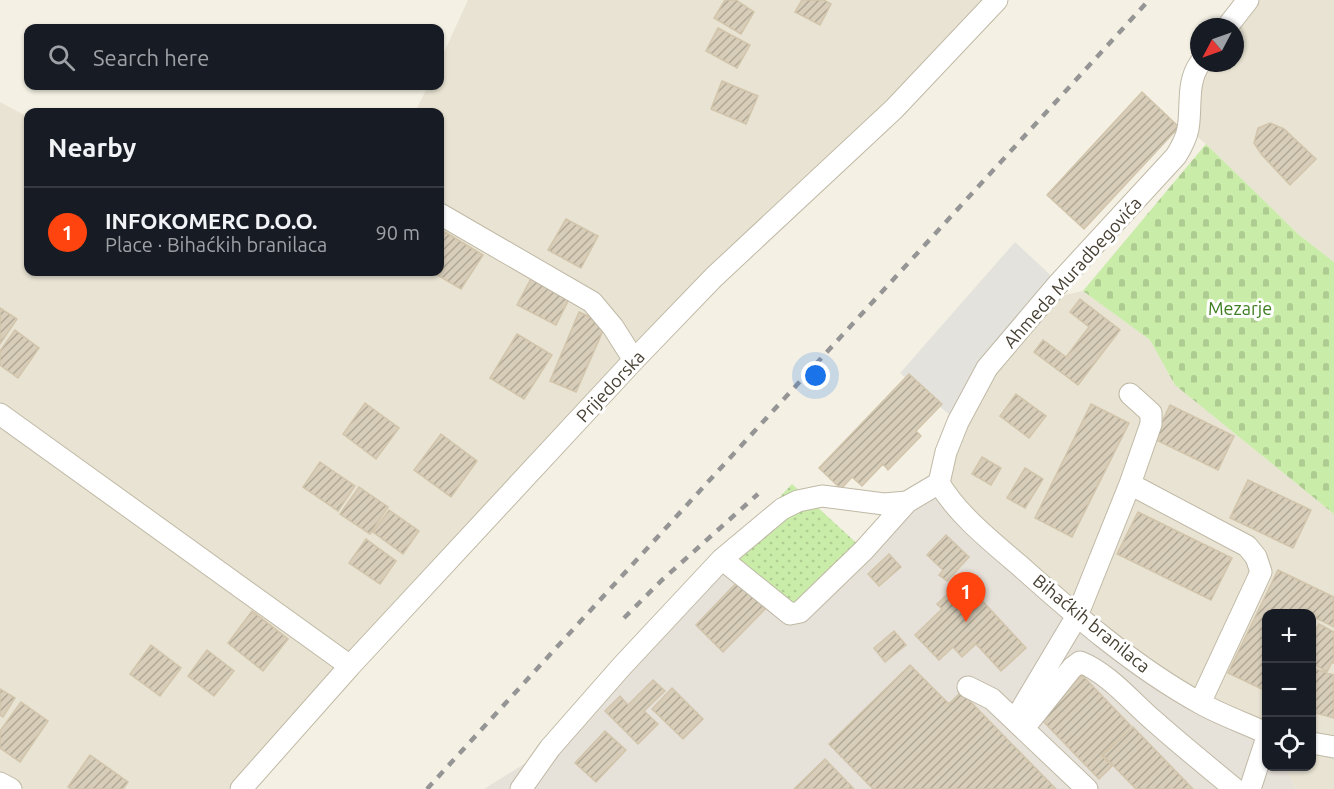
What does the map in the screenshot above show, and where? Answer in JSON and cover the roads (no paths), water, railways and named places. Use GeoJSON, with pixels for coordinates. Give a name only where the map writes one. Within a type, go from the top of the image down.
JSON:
{"type":"FeatureCollection","features":[{"type":"Feature","properties":{"kind":"street","name":"Prijedorska"},"geometry":{"type":"LineString","coordinates":[[241,789],[350,666],[634,360],[714,277],[894,109],[997,0]]}},
{"type":"Feature","properties":{"kind":"street"},"geometry":{"type":"LineString","coordinates":[[1234,18],[1248,0]]}},
{"type":"Feature","properties":{"kind":"street","name":"Ahmeda Muradbegovića"},"geometry":{"type":"LineString","coordinates":[[939,483],[946,452],[958,422],[987,368],[1059,283],[1176,156],[1183,145],[1188,129],[1190,92],[1197,72]]}},
{"type":"Feature","properties":{"kind":"street"},"geometry":{"type":"LineString","coordinates":[[444,216],[592,302],[613,327],[634,360]]}},
{"type":"Feature","properties":{"kind":"street"},"geometry":{"type":"LineString","coordinates":[[1020,724],[1077,616],[1130,484],[1151,424],[1151,413],[1130,394]]}},
{"type":"Feature","properties":{"kind":"street"},"geometry":{"type":"LineString","coordinates":[[0,414],[350,666]]}},
{"type":"Feature","properties":{"kind":"street"},"geometry":{"type":"LineString","coordinates":[[722,559],[790,614],[800,612],[864,550],[907,502],[939,483]]}},
{"type":"Feature","properties":{"kind":"street","name":"Bihaćkih branilaca"},"geometry":{"type":"LineString","coordinates":[[939,483],[958,508],[1003,551],[1077,616],[1125,653],[1200,703],[1262,731]]}},
{"type":"Feature","properties":{"kind":"street"},"geometry":{"type":"LineString","coordinates":[[1130,484],[1246,546],[1256,557],[1261,572],[1200,703]]}},
{"type":"Feature","properties":{"kind":"street"},"geometry":{"type":"LineString","coordinates":[[521,789],[550,748],[722,559],[782,509],[798,501],[822,496],[884,504],[907,502]]}},
{"type":"Feature","properties":{"kind":"street"},"geometry":{"type":"LineString","coordinates":[[1106,678],[1125,653]]}},
{"type":"Feature","properties":{"kind":"street"},"geometry":{"type":"LineString","coordinates":[[1020,724],[1080,662],[1106,678],[1173,738],[1248,789],[1262,751]]}},
{"type":"Feature","properties":{"kind":"street"},"geometry":{"type":"LineString","coordinates":[[968,687],[992,699],[1088,789]]}},
{"type":"Feature","properties":{"kind":"street"},"geometry":{"type":"LineString","coordinates":[[1316,744],[1334,747]]}},
{"type":"Feature","properties":{"kind":"street"},"geometry":{"type":"LineString","coordinates":[[0,783],[11,789]]}},
{"type":"Feature","properties":{"kind":"railway"},"geometry":{"type":"LineString","coordinates":[[427,789],[1149,0]]}},
{"type":"Feature","properties":{"kind":"railway"},"geometry":{"type":"LineString","coordinates":[[624,618],[662,580],[758,494]]}},
{"type":"Feature","properties":{"kind":"place","name":"INFOKOMERC D.O.O."},"geometry":{"type":"Point","coordinates":[966,622]}},
{"type":"Feature","properties":{"kind":"park label","name":"Mezarje"},"geometry":{"type":"Point","coordinates":[1240,308]}}]}
